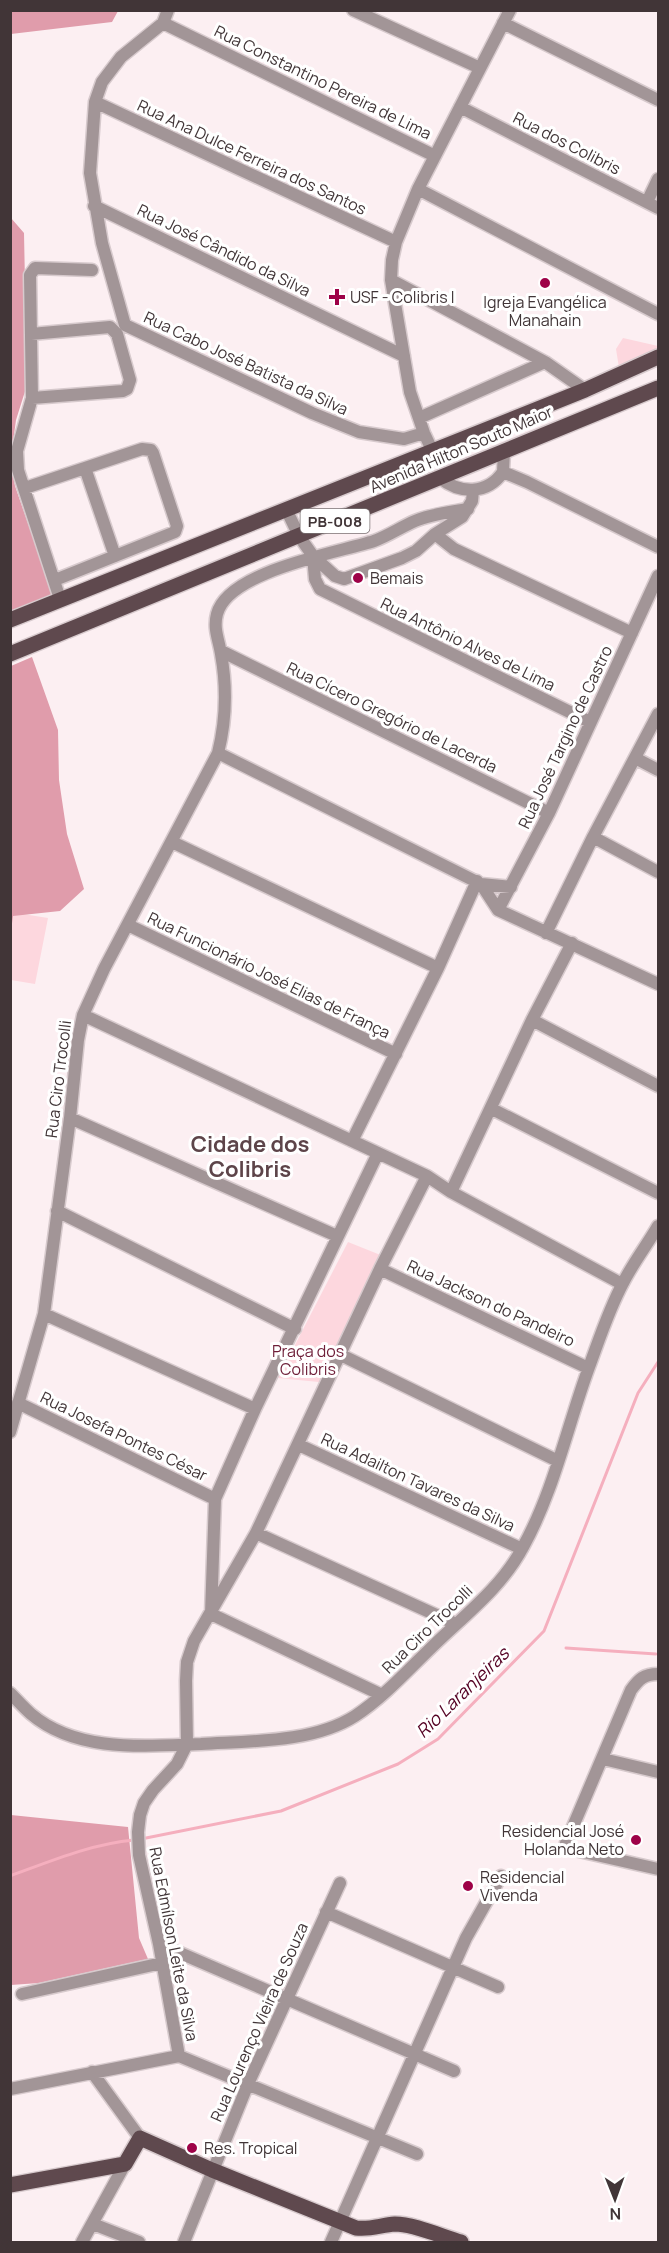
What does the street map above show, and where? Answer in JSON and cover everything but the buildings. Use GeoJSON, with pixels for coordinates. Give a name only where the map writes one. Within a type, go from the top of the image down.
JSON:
{"type":"FeatureCollection","features":[{"type":"Feature","properties":{"kind":"main road","name":"Avenida Hilton Souto Maior"},"geometry":{"type":"LineString","coordinates":[[10,620],[585,390],[658,357]]}},
{"type":"Feature","properties":{"kind":"main road"},"geometry":{"type":"LineString","coordinates":[[604,410],[598,397],[608,380]]}},
{"type":"Feature","properties":{"kind":"main road","name":"Avenida Hilton Souto Maior"},"geometry":{"type":"LineString","coordinates":[[10,654],[658,388]]}},
{"type":"Feature","properties":{"kind":"main road"},"geometry":{"type":"LineString","coordinates":[[558,428],[576,412],[576,403],[567,396]]}},
{"type":"Feature","properties":{"kind":"main road"},"geometry":{"type":"LineString","coordinates":[[10,2185],[125,2164],[140,2138],[212,2170],[356,2228],[369,2230],[395,2224],[461,2242]]}},
{"type":"Feature","properties":{"kind":"street"},"geometry":{"type":"LineString","coordinates":[[94,206],[90,173],[95,102],[102,82],[121,57],[163,23],[168,10]]}},
{"type":"Feature","properties":{"kind":"street"},"geometry":{"type":"LineString","coordinates":[[353,10],[480,68]]}},
{"type":"Feature","properties":{"kind":"street"},"geometry":{"type":"LineString","coordinates":[[432,450],[410,392],[391,280],[396,242],[418,189],[510,10]]}},
{"type":"Feature","properties":{"kind":"street","name":"Rua Constantino Pereira de Lima"},"geometry":{"type":"LineString","coordinates":[[163,23],[435,156]]}},
{"type":"Feature","properties":{"kind":"street"},"geometry":{"type":"LineString","coordinates":[[503,23],[658,100]]}},
{"type":"Feature","properties":{"kind":"street","name":"Rua Ana Dulce Ferreira dos Santos"},"geometry":{"type":"LineString","coordinates":[[95,102],[396,242]]}},
{"type":"Feature","properties":{"kind":"street","name":"Rua dos Colibris"},"geometry":{"type":"LineString","coordinates":[[460,107],[658,208]]}},
{"type":"Feature","properties":{"kind":"street"},"geometry":{"type":"LineString","coordinates":[[646,202],[658,179]]}},
{"type":"Feature","properties":{"kind":"street"},"geometry":{"type":"LineString","coordinates":[[418,189],[658,314]]}},
{"type":"Feature","properties":{"kind":"street","name":"Rua Cabo José Batista da Silva"},"geometry":{"type":"LineString","coordinates":[[94,206],[125,325],[312,413],[359,432],[404,439],[424,433]]}},
{"type":"Feature","properties":{"kind":"street","name":"Rua José Cândido da Silva"},"geometry":{"type":"LineString","coordinates":[[94,206],[404,356]]}},
{"type":"Feature","properties":{"kind":"street"},"geometry":{"type":"LineString","coordinates":[[60,599],[18,470],[17,451],[32,398],[30,275],[33,269],[92,270]]}},
{"type":"Feature","properties":{"kind":"street"},"geometry":{"type":"LineString","coordinates":[[391,280],[545,362],[585,390]]}},
{"type":"Feature","properties":{"kind":"street"},"geometry":{"type":"LineString","coordinates":[[31,334],[110,327],[117,334],[130,380],[127,389],[123,391],[32,398]]}},
{"type":"Feature","properties":{"kind":"street"},"geometry":{"type":"LineString","coordinates":[[419,418],[545,362]]}},
{"type":"Feature","properties":{"kind":"street"},"geometry":{"type":"LineString","coordinates":[[25,488],[142,449],[151,450],[153,453],[177,529],[175,532],[55,580]]}},
{"type":"Feature","properties":{"kind":"street"},"geometry":{"type":"LineString","coordinates":[[440,478],[459,489],[485,488],[496,482],[503,472],[504,450]]}},
{"type":"Feature","properties":{"kind":"street"},"geometry":{"type":"LineString","coordinates":[[85,468],[115,556]]}},
{"type":"Feature","properties":{"kind":"street"},"geometry":{"type":"LineString","coordinates":[[503,472],[658,547]]}},
{"type":"Feature","properties":{"kind":"street"},"geometry":{"type":"LineString","coordinates":[[313,556],[335,576],[344,579],[409,555],[435,534],[462,517],[468,509],[473,490]]}},
{"type":"Feature","properties":{"kind":"street","name":"Rua Antônio Alves de Lima"},"geometry":{"type":"LineString","coordinates":[[286,509],[299,536],[313,556],[315,579],[320,589],[590,722]]}},
{"type":"Feature","properties":{"kind":"street","name":"Rua Ciro Trocolli"},"geometry":{"type":"LineString","coordinates":[[10,1432],[44,1314],[83,1015],[104,969],[218,753],[224,732],[226,710],[221,651],[215,622],[218,611],[224,601],[237,589],[257,577],[313,556],[375,540],[416,520],[468,509]]}},
{"type":"Feature","properties":{"kind":"street"},"geometry":{"type":"LineString","coordinates":[[435,534],[454,549],[632,633]]}},
{"type":"Feature","properties":{"kind":"street","name":"Rua José Targino de Castro"},"geometry":{"type":"LineString","coordinates":[[498,910],[549,813],[658,576]]}},
{"type":"Feature","properties":{"kind":"street","name":"Rua Cícero Gregório de Lacerda"},"geometry":{"type":"LineString","coordinates":[[221,651],[549,813]]}},
{"type":"Feature","properties":{"kind":"street"},"geometry":{"type":"LineString","coordinates":[[546,933],[593,837],[658,714]]}},
{"type":"Feature","properties":{"kind":"street"},"geometry":{"type":"LineString","coordinates":[[218,753],[479,883],[511,887]]}},
{"type":"Feature","properties":{"kind":"street"},"geometry":{"type":"LineString","coordinates":[[634,758],[658,770]]}},
{"type":"Feature","properties":{"kind":"street"},"geometry":{"type":"LineString","coordinates":[[593,837],[658,872]]}},
{"type":"Feature","properties":{"kind":"street"},"geometry":{"type":"LineString","coordinates":[[172,842],[438,968]]}},
{"type":"Feature","properties":{"kind":"street"},"geometry":{"type":"LineString","coordinates":[[479,883],[498,910],[658,984]]}},
{"type":"Feature","properties":{"kind":"street"},"geometry":{"type":"LineString","coordinates":[[352,1141],[479,883]]}},
{"type":"Feature","properties":{"kind":"street","name":"Rua Funcionário José Elias de França"},"geometry":{"type":"LineString","coordinates":[[128,925],[396,1054]]}},
{"type":"Feature","properties":{"kind":"street"},"geometry":{"type":"LineString","coordinates":[[452,1192],[532,1020],[572,943]]}},
{"type":"Feature","properties":{"kind":"street"},"geometry":{"type":"LineString","coordinates":[[83,1015],[427,1176],[452,1192],[622,1284]]}},
{"type":"Feature","properties":{"kind":"street"},"geometry":{"type":"LineString","coordinates":[[532,1020],[658,1086]]}},
{"type":"Feature","properties":{"kind":"street"},"geometry":{"type":"LineString","coordinates":[[492,1109],[658,1193]]}},
{"type":"Feature","properties":{"kind":"street"},"geometry":{"type":"LineString","coordinates":[[70,1118],[337,1236]]}},
{"type":"Feature","properties":{"kind":"street"},"geometry":{"type":"LineString","coordinates":[[211,1614],[215,1499],[255,1409],[378,1153]]}},
{"type":"Feature","properties":{"kind":"street"},"geometry":{"type":"LineString","coordinates":[[187,1744],[187,1662],[194,1641],[256,1533],[339,1354],[427,1176]]}},
{"type":"Feature","properties":{"kind":"street"},"geometry":{"type":"LineString","coordinates":[[57,1211],[295,1329]]}},
{"type":"Feature","properties":{"kind":"street","name":"Rua Ciro Trocolli"},"geometry":{"type":"LineString","coordinates":[[10,1694],[32,1715],[54,1729],[97,1743],[187,1744],[254,1741],[310,1734],[354,1717],[382,1695],[501,1580],[522,1549],[540,1514],[588,1368],[622,1284],[658,1226]]}},
{"type":"Feature","properties":{"kind":"street","name":"Rua Jackson do Pandeiro"},"geometry":{"type":"LineString","coordinates":[[380,1269],[588,1368]]}},
{"type":"Feature","properties":{"kind":"street"},"geometry":{"type":"LineString","coordinates":[[44,1314],[255,1409]]}},
{"type":"Feature","properties":{"kind":"street"},"geometry":{"type":"LineString","coordinates":[[339,1354],[558,1461]]}},
{"type":"Feature","properties":{"kind":"street","name":"Rua Josefa Pontes César"},"geometry":{"type":"LineString","coordinates":[[18,1403],[215,1499]]}},
{"type":"Feature","properties":{"kind":"street","name":"Rua Adailton Tavares da Silva"},"geometry":{"type":"LineString","coordinates":[[299,1444],[522,1549]]}},
{"type":"Feature","properties":{"kind":"street"},"geometry":{"type":"LineString","coordinates":[[256,1533],[456,1624]]}},
{"type":"Feature","properties":{"kind":"street"},"geometry":{"type":"LineString","coordinates":[[211,1614],[382,1695]]}},
{"type":"Feature","properties":{"kind":"street"},"geometry":{"type":"LineString","coordinates":[[658,1674],[645,1675],[631,1690],[603,1759],[566,1839],[566,1845],[570,1849],[658,1869]]}},
{"type":"Feature","properties":{"kind":"street","name":"Rua Edmílson Leite da Silva"},"geometry":{"type":"LineString","coordinates":[[179,2056],[138,1839],[144,1803],[177,1764],[187,1744]]}},
{"type":"Feature","properties":{"kind":"street"},"geometry":{"type":"LineString","coordinates":[[603,1759],[658,1772]]}},
{"type":"Feature","properties":{"kind":"street"},"geometry":{"type":"LineString","coordinates":[[331,2242],[466,1938],[501,1876]]}},
{"type":"Feature","properties":{"kind":"street","name":"Rua Lourenço Vieira de Souza"},"geometry":{"type":"LineString","coordinates":[[184,2242],[248,2084],[340,1882]]}},
{"type":"Feature","properties":{"kind":"street"},"geometry":{"type":"LineString","coordinates":[[326,1912],[498,1987]]}},
{"type":"Feature","properties":{"kind":"street"},"geometry":{"type":"LineString","coordinates":[[159,1944],[454,2071]]}},
{"type":"Feature","properties":{"kind":"street"},"geometry":{"type":"LineString","coordinates":[[22,1994],[162,1963]]}},
{"type":"Feature","properties":{"kind":"street"},"geometry":{"type":"LineString","coordinates":[[10,2089],[179,2056],[417,2154]]}},
{"type":"Feature","properties":{"kind":"street"},"geometry":{"type":"LineString","coordinates":[[92,2072],[140,2138]]}},
{"type":"Feature","properties":{"kind":"street"},"geometry":{"type":"LineString","coordinates":[[82,2242],[125,2164]]}},
{"type":"Feature","properties":{"kind":"street"},"geometry":{"type":"LineString","coordinates":[[93,2224],[139,2242]]}},
{"type":"Feature","properties":{"kind":"green space"},"geometry":{"type":"Polygon","coordinates":[[[623,338],[658,346],[658,359],[620,374],[616,349],[623,338]]]}},
{"type":"Feature","properties":{"kind":"green space"},"geometry":{"type":"Polygon","coordinates":[[[10,912],[48,918],[35,984],[11,980],[10,912]]]}},
{"type":"Feature","properties":{"kind":"green space","name":"Praça dos Colibris"},"geometry":{"type":"Polygon","coordinates":[[[348,1242],[383,1256],[319,1382],[278,1378],[348,1242]]]}},
{"type":"Feature","properties":{"kind":"shaded area"},"geometry":{"type":"Polygon","coordinates":[[[10,11],[118,11],[112,22],[11,34],[10,11]]]}},
{"type":"Feature","properties":{"kind":"shaded area"},"geometry":{"type":"Polygon","coordinates":[[[11,218],[24,233],[27,385],[16,420],[11,457],[11,218]]]}},
{"type":"Feature","properties":{"kind":"shaded area"},"geometry":{"type":"Polygon","coordinates":[[[10,459],[15,486],[54,598],[10,617],[10,459]]]}},
{"type":"Feature","properties":{"kind":"shaded area"},"geometry":{"type":"Polygon","coordinates":[[[32,657],[58,730],[59,780],[67,834],[84,889],[60,911],[13,916],[11,931],[11,666],[32,657]]]}},
{"type":"Feature","properties":{"kind":"shaded area"},"geometry":{"type":"Polygon","coordinates":[[[11,1815],[128,1827],[139,1938],[148,1959],[39,1983],[11,1985],[11,1815]]]}},
{"type":"Feature","properties":{"kind":"waterway","name":"Rio Laranjeiras"},"geometry":{"type":"LineString","coordinates":[[141,1839],[281,1811],[398,1764],[438,1739],[544,1631],[638,1393],[658,1362]]}},
{"type":"Feature","properties":{"kind":"waterway"},"geometry":{"type":"LineString","coordinates":[[566,1648],[656,1654]]}},
{"type":"Feature","properties":{"kind":"waterway","name":"Rio Laranjeiras"},"geometry":{"type":"LineString","coordinates":[[10,1876],[87,1849],[134,1840]]}},
{"type":"Feature","properties":{"kind":"place","name":"Igreja Evangélica Manahain"},"geometry":{"type":"Point","coordinates":[545,283]}},
{"type":"Feature","properties":{"kind":"place","name":"USF - Colibris I"},"geometry":{"type":"Point","coordinates":[337,297]}},
{"type":"Feature","properties":{"kind":"place","name":"Bemais"},"geometry":{"type":"Point","coordinates":[358,578]}},
{"type":"Feature","properties":{"kind":"place","name":"Residencial José Holanda Neto"},"geometry":{"type":"Point","coordinates":[636,1840]}},
{"type":"Feature","properties":{"kind":"place","name":"Residencial Vivenda"},"geometry":{"type":"Point","coordinates":[468,1886]}},
{"type":"Feature","properties":{"kind":"place","name":"Res. Tropical"},"geometry":{"type":"Point","coordinates":[192,2148]}},
{"type":"Feature","properties":{"kind":"district","name":"Cidade dos Colibris"},"geometry":{"type":"Point","coordinates":[250,1156]}}]}
